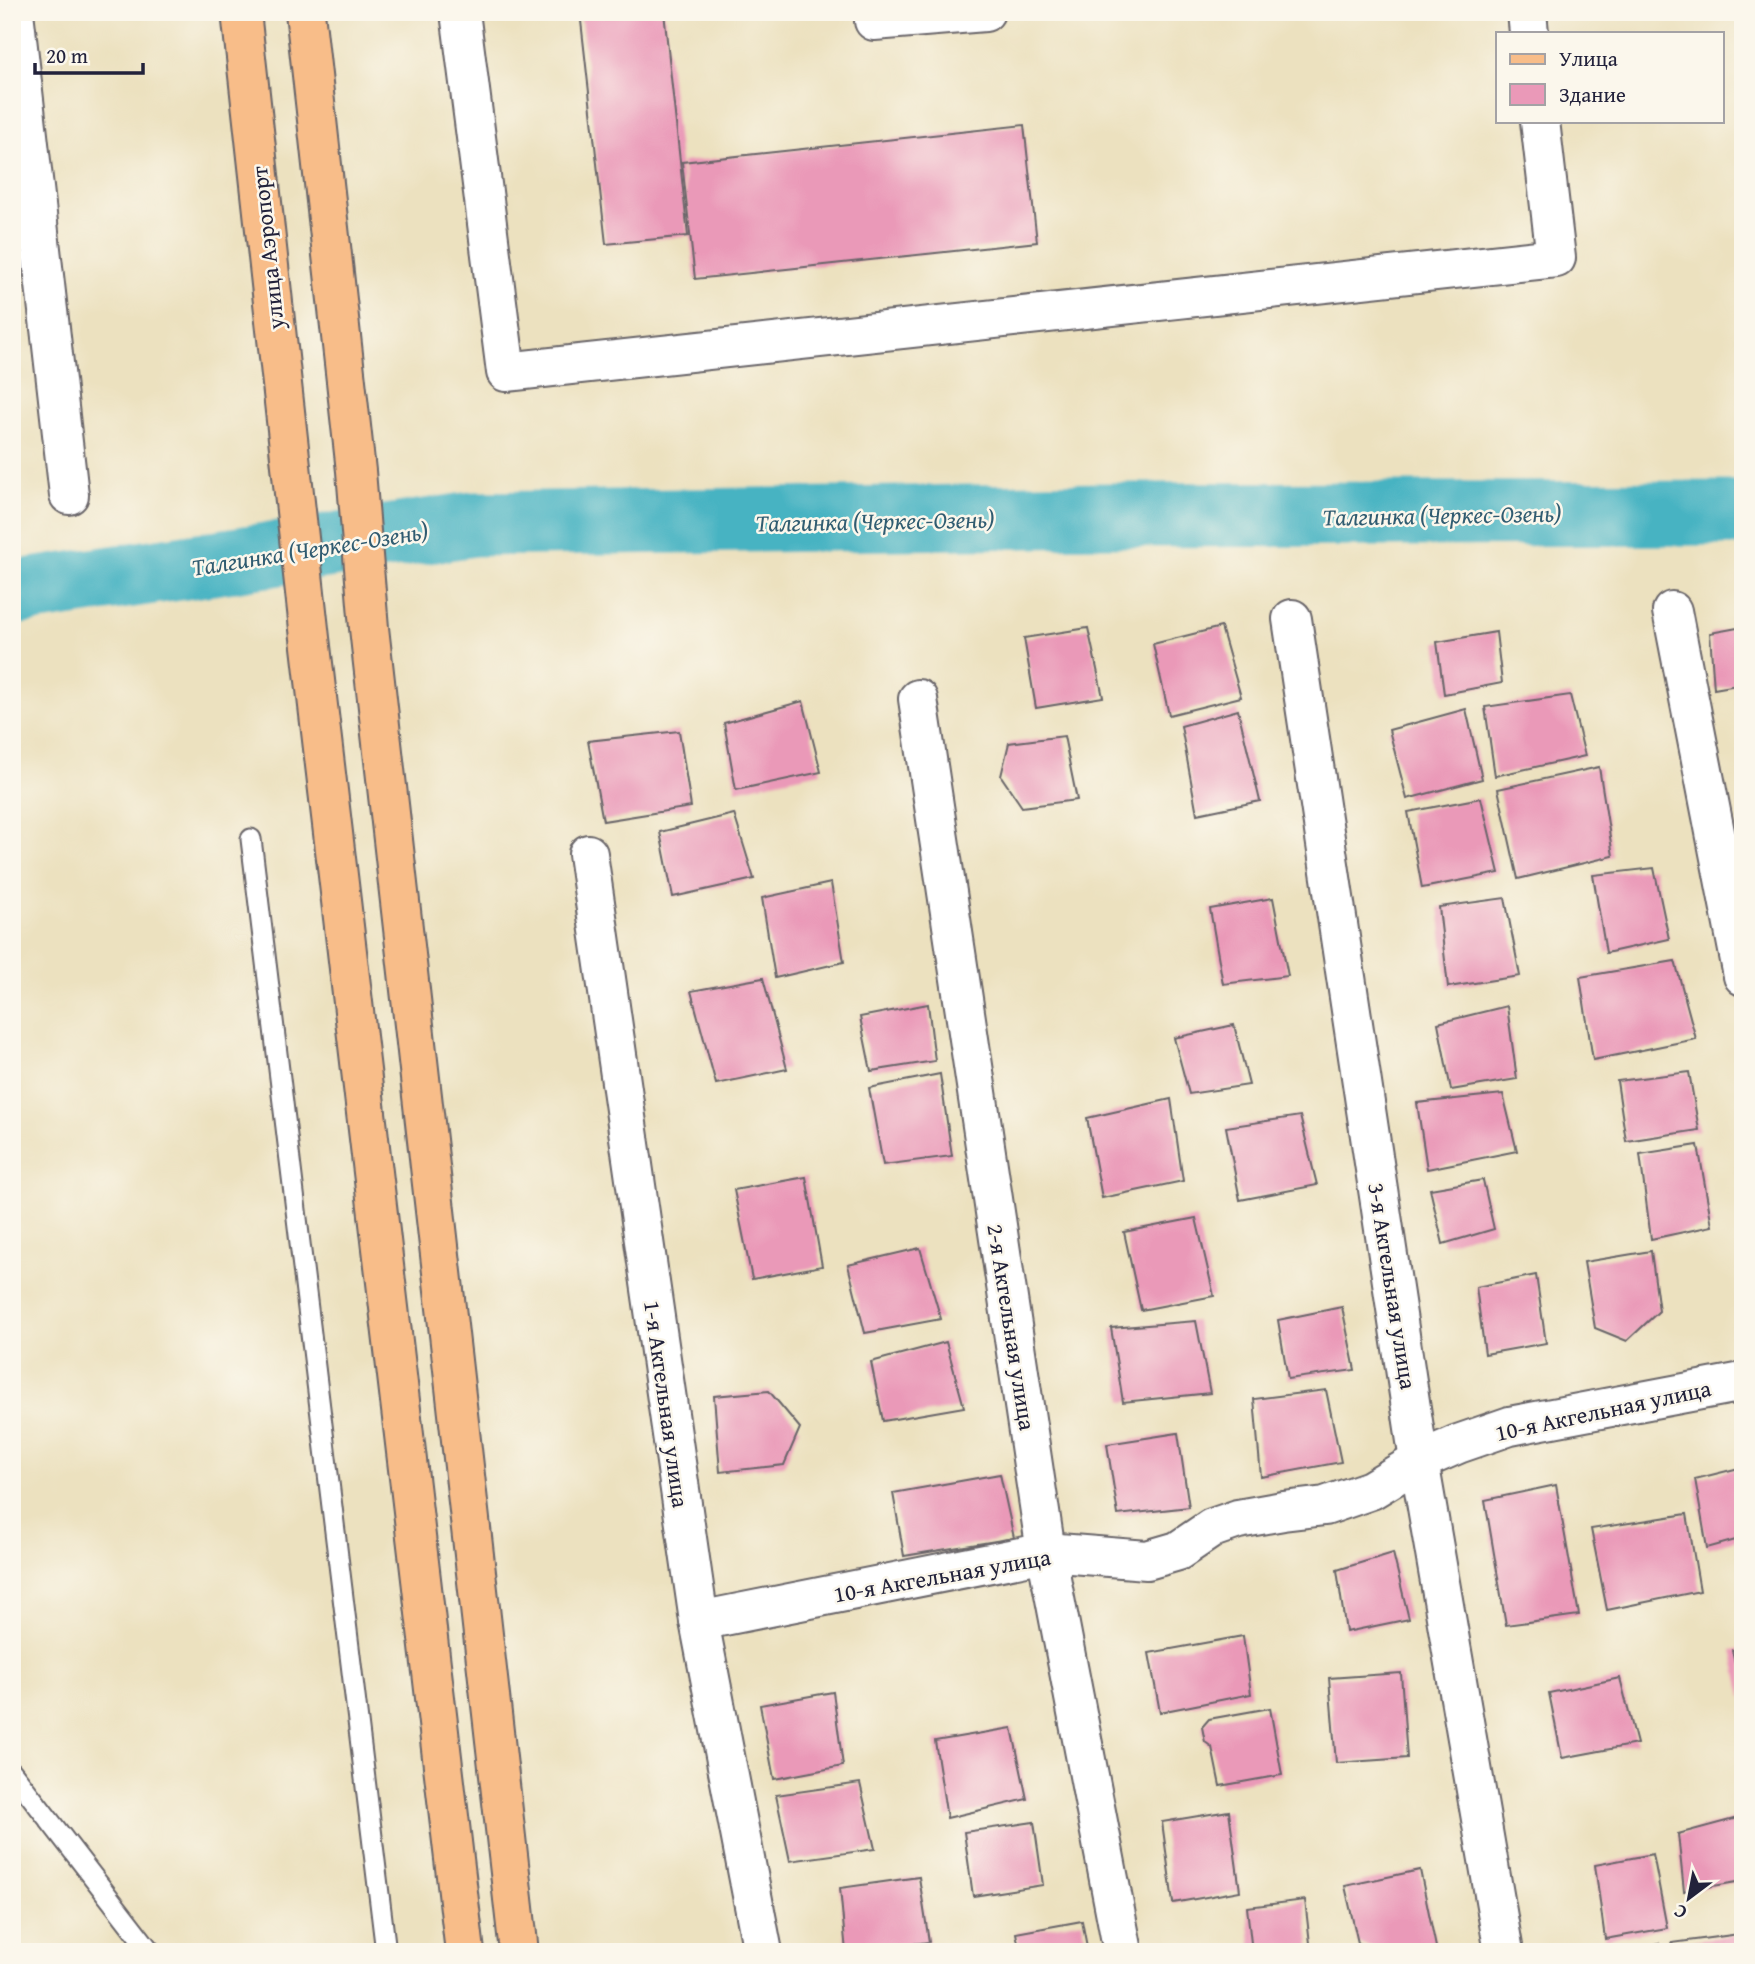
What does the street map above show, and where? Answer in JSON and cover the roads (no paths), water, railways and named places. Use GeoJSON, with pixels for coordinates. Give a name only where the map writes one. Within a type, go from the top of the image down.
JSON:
{"type":"FeatureCollection","features":[{"type":"Feature","properties":{"kind":"main road","name":"улица Аэропорт"},"geometry":{"type":"LineString","coordinates":[[241,12],[310,638],[465,1952]]}},
{"type":"Feature","properties":{"kind":"main road"},"geometry":{"type":"LineString","coordinates":[[305,12],[356,471],[369,628],[519,1952]]}},
{"type":"Feature","properties":{"kind":"street"},"geometry":{"type":"LineString","coordinates":[[14,12],[69,495]]}},
{"type":"Feature","properties":{"kind":"street"},"geometry":{"type":"LineString","coordinates":[[460,12],[506,372],[1556,258],[1539,122]]}},
{"type":"Feature","properties":{"kind":"street"},"geometry":{"type":"LineString","coordinates":[[874,21],[985,12]]}},
{"type":"Feature","properties":{"kind":"street"},"geometry":{"type":"LineString","coordinates":[[1527,12],[1529,32]]}},
{"type":"Feature","properties":{"kind":"street"},"geometry":{"type":"LineString","coordinates":[[1672,611],[1743,976]]}},
{"type":"Feature","properties":{"kind":"street","name":"3-я Акгельная улица"},"geometry":{"type":"LineString","coordinates":[[1292,620],[1419,1461],[1504,1952]]}},
{"type":"Feature","properties":{"kind":"street","name":"2-я Акгельная улица"},"geometry":{"type":"LineString","coordinates":[[918,699],[1046,1552],[1123,1952]]}},
{"type":"Feature","properties":{"kind":"street","name":"1-я Акгельная улица"},"geometry":{"type":"LineString","coordinates":[[588,854],[699,1621],[763,1952]]}},
{"type":"Feature","properties":{"kind":"street","name":"10-я Акгельная улица"},"geometry":{"type":"LineString","coordinates":[[699,1621],[1046,1552],[1147,1560],[1178,1551],[1212,1528],[1238,1519],[1325,1506],[1371,1490],[1419,1461],[1510,1426],[1743,1382]]}},
{"type":"Feature","properties":{"kind":"lane"},"geometry":{"type":"LineString","coordinates":[[251,839],[386,1952]]}},
{"type":"Feature","properties":{"kind":"lane"},"geometry":{"type":"LineString","coordinates":[[12,1772],[152,1952]]}},
{"type":"Feature","properties":{"kind":"waterway","name":"Талгинка (Черкес-Озень)"},"geometry":{"type":"LineString","coordinates":[[12,593],[473,524],[1107,515],[1743,513]]}}]}
